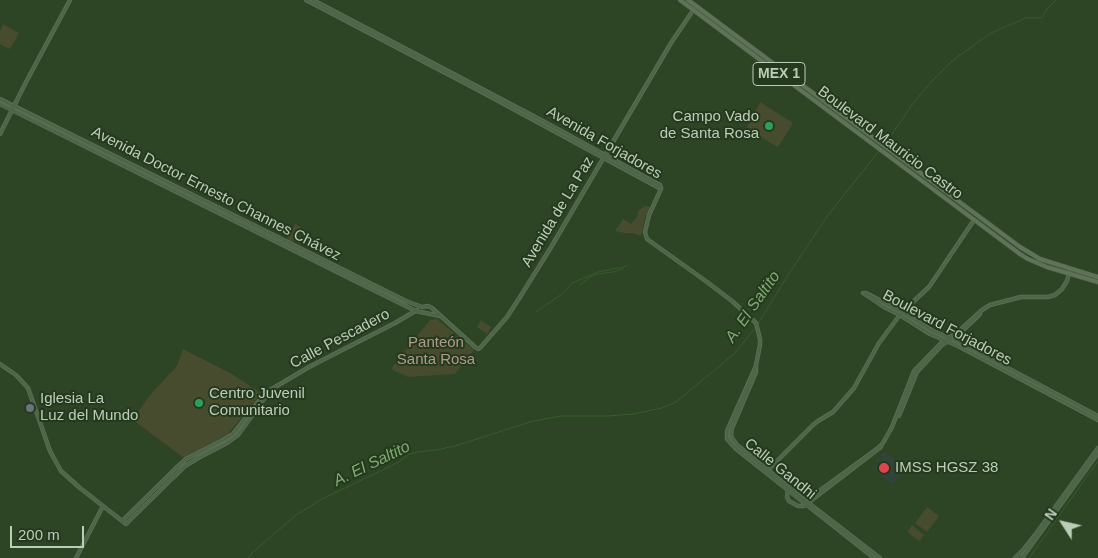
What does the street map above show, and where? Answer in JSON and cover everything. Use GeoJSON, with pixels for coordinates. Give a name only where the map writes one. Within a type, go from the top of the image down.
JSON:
{"type":"FeatureCollection","features":[{"type":"Feature","properties":{"kind":"main road","name":"Boulevard Mauricio Castro"},"geometry":{"type":"LineString","coordinates":[[680,0],[694,8],[1020,247],[1040,259],[1098,282]]}},
{"type":"Feature","properties":{"kind":"main road","name":"Boulevard Mauricio Castro"},"geometry":{"type":"LineString","coordinates":[[688,0],[694,8]]}},
{"type":"Feature","properties":{"kind":"main road","name":"Boulevard Mauricio Castro"},"geometry":{"type":"LineString","coordinates":[[888,152],[974,220],[1028,259],[1047,267],[1098,277]]}},
{"type":"Feature","properties":{"kind":"street"},"geometry":{"type":"LineString","coordinates":[[0,134],[70,0]]}},
{"type":"Feature","properties":{"kind":"street","name":"Avenida Forjadores"},"geometry":{"type":"LineString","coordinates":[[306,0],[604,157]]}},
{"type":"Feature","properties":{"kind":"street","name":"Avenida Forjadores"},"geometry":{"type":"LineString","coordinates":[[313,0],[534,116],[661,189]]}},
{"type":"Feature","properties":{"kind":"street","name":"Avenida de La Paz"},"geometry":{"type":"LineString","coordinates":[[440,316],[477,349],[480,348],[507,316],[550,249],[671,42],[694,8]]}},
{"type":"Feature","properties":{"kind":"street","name":"Avenida Doctor Ernesto Channes Chávez"},"geometry":{"type":"LineString","coordinates":[[0,99],[13,108],[356,282],[416,310],[440,316]]}},
{"type":"Feature","properties":{"kind":"street","name":"Avenida Doctor Ernesto Channes Chávez"},"geometry":{"type":"LineString","coordinates":[[0,104],[13,108],[350,274],[422,307],[428,306],[440,316]]}},
{"type":"Feature","properties":{"kind":"street","name":"Calle Gandhi"},"geometry":{"type":"LineString","coordinates":[[661,189],[649,215],[645,232],[647,239],[707,282],[754,320],[759,333],[760,345],[756,372],[732,428],[731,435],[737,445],[806,503]]}},
{"type":"Feature","properties":{"kind":"street"},"geometry":{"type":"LineString","coordinates":[[768,471],[813,425],[830,414],[848,396],[858,382],[879,343],[901,313],[929,287],[974,220]]}},
{"type":"Feature","properties":{"kind":"street"},"geometry":{"type":"LineString","coordinates":[[788,489],[789,501],[802,507],[878,450],[894,428],[916,373],[941,346],[990,305],[1021,297],[1048,297],[1055,295],[1067,281],[1069,271]]}},
{"type":"Feature","properties":{"kind":"street","name":"Boulevard Forjadores"},"geometry":{"type":"LineString","coordinates":[[901,313],[884,307],[863,293],[868,294],[933,331],[958,346],[1098,420]]}},
{"type":"Feature","properties":{"kind":"street","name":"Calle Pescadero"},"geometry":{"type":"LineString","coordinates":[[163,483],[210,449],[228,443],[238,435],[269,391],[276,385],[396,323],[422,307]]}},
{"type":"Feature","properties":{"kind":"street","name":"Boulevard Forjadores"},"geometry":{"type":"LineString","coordinates":[[948,340],[1098,416]]}},
{"type":"Feature","properties":{"kind":"street"},"geometry":{"type":"LineString","coordinates":[[0,364],[16,375],[28,388],[50,451],[60,471],[126,524],[163,483]]}},
{"type":"Feature","properties":{"kind":"street"},"geometry":{"type":"LineString","coordinates":[[1022,558],[1098,448]]}},
{"type":"Feature","properties":{"kind":"street"},"geometry":{"type":"LineString","coordinates":[[1015,558],[1026,550],[1098,453]]}},
{"type":"Feature","properties":{"kind":"street","name":"Calle Gandhi"},"geometry":{"type":"LineString","coordinates":[[768,471],[860,545]]}},
{"type":"Feature","properties":{"kind":"street"},"geometry":{"type":"LineString","coordinates":[[122,521],[163,483]]}},
{"type":"Feature","properties":{"kind":"street"},"geometry":{"type":"LineString","coordinates":[[76,558],[103,506]]}},
{"type":"Feature","properties":{"kind":"street"},"geometry":{"type":"LineString","coordinates":[[860,545],[874,558]]}},
{"type":"Feature","properties":{"kind":"street"},"geometry":{"type":"LineString","coordinates":[[860,545],[880,558]]}},
{"type":"Feature","properties":{"kind":"shaded area","name":"IMSS HGSZ 38"},"geometry":{"type":"Polygon","coordinates":[[[884,451],[900,463],[894,472],[897,473],[903,465],[907,468],[893,485],[871,468],[873,465],[876,466],[878,463],[876,461],[879,457],[882,459],[883,457],[880,455],[884,451]]]}},
{"type":"Feature","properties":{"kind":"green space"},"geometry":{"type":"Polygon","coordinates":[[[3,24],[19,33],[10,49],[0,44],[0,31],[3,24]]]}},
{"type":"Feature","properties":{"kind":"green space","name":"Campo Vado de Santa Rosa"},"geometry":{"type":"Polygon","coordinates":[[[760,102],[793,123],[778,147],[746,129],[760,102]]]}},
{"type":"Feature","properties":{"kind":"green space"},"geometry":{"type":"Polygon","coordinates":[[[645,206],[650,207],[640,236],[633,233],[615,231],[623,219],[631,224],[637,217],[638,211],[645,206]]]}},
{"type":"Feature","properties":{"kind":"green space"},"geometry":{"type":"Polygon","coordinates":[[[295,224],[301,227],[294,242],[287,240],[295,224]]]}},
{"type":"Feature","properties":{"kind":"green space","name":"Panteón Santa Rosa"},"geometry":{"type":"Polygon","coordinates":[[[437,319],[474,350],[455,374],[408,377],[391,369],[430,320],[437,319]]]}},
{"type":"Feature","properties":{"kind":"green space"},"geometry":{"type":"Polygon","coordinates":[[[481,320],[491,327],[487,334],[477,327],[481,320]]]}},
{"type":"Feature","properties":{"kind":"green space","name":"Centro Juvenil Comunitario"},"geometry":{"type":"Polygon","coordinates":[[[183,349],[230,373],[261,393],[228,434],[184,458],[133,420],[150,395],[177,366],[183,349]]]}},
{"type":"Feature","properties":{"kind":"green space"},"geometry":{"type":"Polygon","coordinates":[[[927,507],[939,516],[927,532],[915,523],[927,507]]]}},
{"type":"Feature","properties":{"kind":"green space"},"geometry":{"type":"Polygon","coordinates":[[[912,525],[924,535],[919,541],[907,532],[912,525]]]}},
{"type":"Feature","properties":{"kind":"waterway","name":"A. El Saltito"},"geometry":{"type":"LineString","coordinates":[[885,144],[914,102],[952,61],[993,32],[1026,18],[1042,18],[1047,9],[1056,0]]}},
{"type":"Feature","properties":{"kind":"waterway","name":"A. El Saltito"},"geometry":{"type":"LineString","coordinates":[[758,324],[828,215],[879,151]]}},
{"type":"Feature","properties":{"kind":"waterway"},"geometry":{"type":"LineString","coordinates":[[536,312],[562,294],[572,283],[598,272],[622,268],[627,265]]}},
{"type":"Feature","properties":{"kind":"waterway"},"geometry":{"type":"LineString","coordinates":[[580,285],[597,274],[623,269]]}},
{"type":"Feature","properties":{"kind":"waterway","name":"A. El Saltito"},"geometry":{"type":"LineString","coordinates":[[248,558],[296,515],[322,499],[397,463],[408,455],[455,446],[544,419],[561,416],[633,414],[662,408],[676,402],[734,354],[756,327]]}},
{"type":"Feature","properties":{"kind":"waterway"},"geometry":{"type":"LineString","coordinates":[[1029,558],[1098,461]]}},
{"type":"Feature","properties":{"kind":"place","name":"Campo Vado de Santa Rosa"},"geometry":{"type":"Point","coordinates":[769,126]}},
{"type":"Feature","properties":{"kind":"place","name":"Centro Juvenil Comunitario"},"geometry":{"type":"Point","coordinates":[199,403]}},
{"type":"Feature","properties":{"kind":"place","name":"Iglesia La Luz del Mundo"},"geometry":{"type":"Point","coordinates":[30,408]}},
{"type":"Feature","properties":{"kind":"place","name":"IMSS HGSZ 38"},"geometry":{"type":"Point","coordinates":[884,468]}}]}
